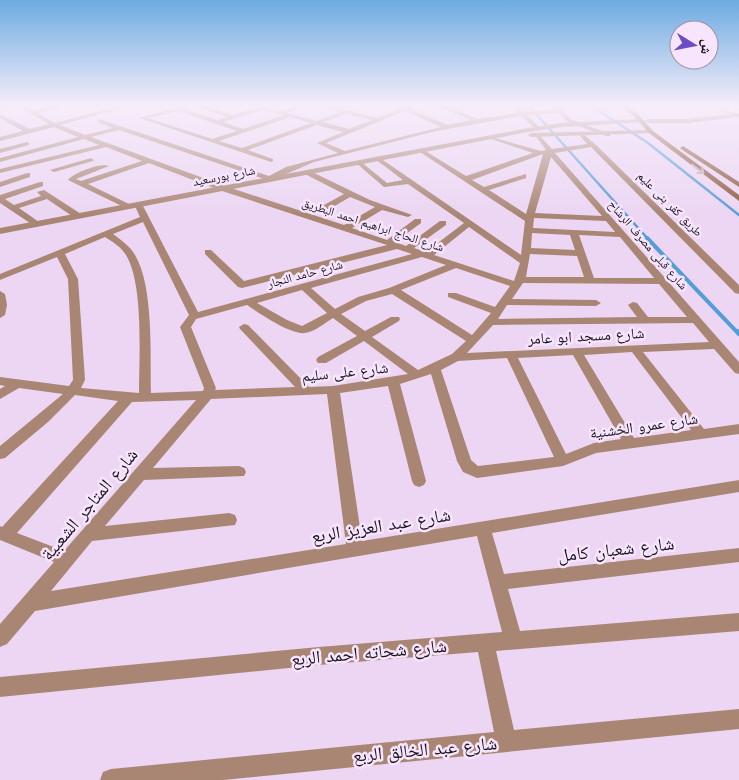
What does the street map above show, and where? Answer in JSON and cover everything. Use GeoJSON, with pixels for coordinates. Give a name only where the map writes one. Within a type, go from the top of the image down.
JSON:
{"type":"FeatureCollection","features":[{"type":"Feature","properties":{"kind":"main road"},"geometry":{"type":"LineString","coordinates":[[664,141],[739,199]]}},
{"type":"Feature","properties":{"kind":"main road"},"geometry":{"type":"LineString","coordinates":[[667,141],[739,185]]}},
{"type":"Feature","properties":{"kind":"street"},"geometry":{"type":"LineString","coordinates":[[2,141],[8,145]]}},
{"type":"Feature","properties":{"kind":"street"},"geometry":{"type":"LineString","coordinates":[[0,151],[35,141]]}},
{"type":"Feature","properties":{"kind":"street"},"geometry":{"type":"LineString","coordinates":[[0,160],[70,141]]}},
{"type":"Feature","properties":{"kind":"street","name":"شارع الحاج ابراهيم احمد البطريق"},"geometry":{"type":"LineString","coordinates":[[98,141],[222,188],[455,265],[518,283],[590,280],[663,281]]}},
{"type":"Feature","properties":{"kind":"street"},"geometry":{"type":"LineString","coordinates":[[159,141],[270,179],[300,165],[394,141]]}},
{"type":"Feature","properties":{"kind":"street"},"geometry":{"type":"LineString","coordinates":[[213,141],[272,160]]}},
{"type":"Feature","properties":{"kind":"street"},"geometry":{"type":"LineString","coordinates":[[243,150],[267,141]]}},
{"type":"Feature","properties":{"kind":"street"},"geometry":{"type":"LineString","coordinates":[[324,141],[320,143],[346,153]]}},
{"type":"Feature","properties":{"kind":"street","name":"شارع بورسعيد"},"geometry":{"type":"LineString","coordinates":[[0,231],[466,141]]}},
{"type":"Feature","properties":{"kind":"street"},"geometry":{"type":"LineString","coordinates":[[507,141],[549,152]]}},
{"type":"Feature","properties":{"kind":"street","name":"شارع قبلى مصرف الرشاح"},"geometry":{"type":"LineString","coordinates":[[543,141],[549,152],[624,235],[739,370]]}},
{"type":"Feature","properties":{"kind":"street","name":"طريق كفر بنى عليم"},"geometry":{"type":"LineString","coordinates":[[586,141],[588,146],[739,291]]}},
{"type":"Feature","properties":{"kind":"street"},"geometry":{"type":"LineString","coordinates":[[0,172],[107,145]]}},
{"type":"Feature","properties":{"kind":"street"},"geometry":{"type":"LineString","coordinates":[[466,179],[549,152],[588,146]]}},
{"type":"Feature","properties":{"kind":"street"},"geometry":{"type":"LineString","coordinates":[[420,150],[529,222],[574,233],[624,235]]}},
{"type":"Feature","properties":{"kind":"street","name":"شارع على سليم"},"geometry":{"type":"LineString","coordinates":[[0,381],[128,398],[333,390],[393,382],[435,368],[456,356],[472,341],[490,322],[518,283],[525,256],[529,222],[549,152]]}},
{"type":"Feature","properties":{"kind":"street"},"geometry":{"type":"LineString","coordinates":[[73,153],[118,172]]}},
{"type":"Feature","properties":{"kind":"street"},"geometry":{"type":"LineString","coordinates":[[378,159],[469,223],[525,256],[581,253]]}},
{"type":"Feature","properties":{"kind":"street"},"geometry":{"type":"LineString","coordinates":[[54,170],[90,160]]}},
{"type":"Feature","properties":{"kind":"street"},"geometry":{"type":"LineString","coordinates":[[81,184],[149,161]]}},
{"type":"Feature","properties":{"kind":"street"},"geometry":{"type":"LineString","coordinates":[[358,162],[385,184],[410,181]]}},
{"type":"Feature","properties":{"kind":"street"},"geometry":{"type":"LineString","coordinates":[[105,166],[72,178],[81,184],[133,205],[144,218],[194,317],[185,327],[209,384],[207,395]]}},
{"type":"Feature","properties":{"kind":"street"},"geometry":{"type":"LineString","coordinates":[[503,166],[539,184]]}},
{"type":"Feature","properties":{"kind":"street"},"geometry":{"type":"LineString","coordinates":[[305,172],[349,194],[381,207],[408,215]]}},
{"type":"Feature","properties":{"kind":"street"},"geometry":{"type":"LineString","coordinates":[[0,185],[27,175]]}},
{"type":"Feature","properties":{"kind":"street"},"geometry":{"type":"LineString","coordinates":[[483,190],[523,176]]}},
{"type":"Feature","properties":{"kind":"street"},"geometry":{"type":"LineString","coordinates":[[12,208],[43,191]]}},
{"type":"Feature","properties":{"kind":"street"},"geometry":{"type":"LineString","coordinates":[[0,198],[43,191],[78,216]]}},
{"type":"Feature","properties":{"kind":"street"},"geometry":{"type":"LineString","coordinates":[[318,212],[349,194]]}},
{"type":"Feature","properties":{"kind":"street"},"geometry":{"type":"LineString","coordinates":[[0,198],[36,224]]}},
{"type":"Feature","properties":{"kind":"street"},"geometry":{"type":"LineString","coordinates":[[344,229],[381,207]]}},
{"type":"Feature","properties":{"kind":"street"},"geometry":{"type":"LineString","coordinates":[[0,277],[144,218]]}},
{"type":"Feature","properties":{"kind":"street"},"geometry":{"type":"LineString","coordinates":[[529,222],[609,219]]}},
{"type":"Feature","properties":{"kind":"street"},"geometry":{"type":"LineString","coordinates":[[208,252],[242,286],[392,244],[418,221]]}},
{"type":"Feature","properties":{"kind":"street"},"geometry":{"type":"LineString","coordinates":[[408,249],[443,223]]}},
{"type":"Feature","properties":{"kind":"street"},"geometry":{"type":"LineString","coordinates":[[425,255],[469,223]]}},
{"type":"Feature","properties":{"kind":"street"},"geometry":{"type":"LineString","coordinates":[[574,233],[590,280]]}},
{"type":"Feature","properties":{"kind":"street"},"geometry":{"type":"LineString","coordinates":[[107,234],[129,253],[138,282],[145,397]]}},
{"type":"Feature","properties":{"kind":"street"},"geometry":{"type":"LineString","coordinates":[[0,454],[74,391],[80,380],[76,295],[73,279],[60,253]]}},
{"type":"Feature","properties":{"kind":"street","name":"شارع حامد النجار"},"geometry":{"type":"LineString","coordinates":[[194,317],[425,255]]}},
{"type":"Feature","properties":{"kind":"street"},"geometry":{"type":"LineString","coordinates":[[249,302],[300,330],[304,330],[362,299],[393,290],[455,265]]}},
{"type":"Feature","properties":{"kind":"street"},"geometry":{"type":"LineString","coordinates":[[305,286],[334,314],[417,375]]}},
{"type":"Feature","properties":{"kind":"street"},"geometry":{"type":"LineString","coordinates":[[393,290],[472,341]]}},
{"type":"Feature","properties":{"kind":"street"},"geometry":{"type":"LineString","coordinates":[[0,294],[2,305],[0,315]]}},
{"type":"Feature","properties":{"kind":"street"},"geometry":{"type":"LineString","coordinates":[[452,295],[501,307],[596,303]]}},
{"type":"Feature","properties":{"kind":"street"},"geometry":{"type":"LineString","coordinates":[[634,305],[646,322]]}},
{"type":"Feature","properties":{"kind":"street"},"geometry":{"type":"LineString","coordinates":[[322,360],[395,319]]}},
{"type":"Feature","properties":{"kind":"street"},"geometry":{"type":"LineString","coordinates":[[490,322],[646,322],[696,320]]}},
{"type":"Feature","properties":{"kind":"street"},"geometry":{"type":"LineString","coordinates":[[244,327],[307,392]]}},
{"type":"Feature","properties":{"kind":"street","name":"شارع مسجد ابو عامر"},"geometry":{"type":"LineString","coordinates":[[456,356],[717,345]]}},
{"type":"Feature","properties":{"kind":"street"},"geometry":{"type":"LineString","coordinates":[[635,348],[701,434]]}},
{"type":"Feature","properties":{"kind":"street"},"geometry":{"type":"LineString","coordinates":[[576,351],[630,443]]}},
{"type":"Feature","properties":{"kind":"street"},"geometry":{"type":"LineString","coordinates":[[511,355],[563,461]]}},
{"type":"Feature","properties":{"kind":"street","name":"شارع عمرو الخشنية"},"geometry":{"type":"LineString","coordinates":[[435,368],[468,468],[478,472],[563,461],[594,448],[739,429]]}},
{"type":"Feature","properties":{"kind":"street"},"geometry":{"type":"LineString","coordinates":[[393,382],[419,481]]}},
{"type":"Feature","properties":{"kind":"street"},"geometry":{"type":"LineString","coordinates":[[0,395],[16,384]]}},
{"type":"Feature","properties":{"kind":"street"},"geometry":{"type":"LineString","coordinates":[[333,390],[355,550]]}},
{"type":"Feature","properties":{"kind":"street","name":"شارع المتاجر الشعبية"},"geometry":{"type":"LineString","coordinates":[[0,638],[207,395]]}},
{"type":"Feature","properties":{"kind":"street"},"geometry":{"type":"LineString","coordinates":[[67,560],[2,534],[128,398]]}},
{"type":"Feature","properties":{"kind":"street"},"geometry":{"type":"LineString","coordinates":[[140,474],[240,472]]}},
{"type":"Feature","properties":{"kind":"street","name":"شارع عبد العزيز الربع"},"geometry":{"type":"LineString","coordinates":[[30,603],[739,486]]}},
{"type":"Feature","properties":{"kind":"street"},"geometry":{"type":"LineString","coordinates":[[88,535],[229,520]]}},
{"type":"Feature","properties":{"kind":"street"},"geometry":{"type":"LineString","coordinates":[[483,529],[514,641]]}},
{"type":"Feature","properties":{"kind":"street","name":"شارع شعبان كامل"},"geometry":{"type":"LineString","coordinates":[[498,582],[739,555]]}},
{"type":"Feature","properties":{"kind":"street","name":"شارع شحاته احمد الربع"},"geometry":{"type":"LineString","coordinates":[[0,687],[485,642],[739,622]]}},
{"type":"Feature","properties":{"kind":"street"},"geometry":{"type":"LineString","coordinates":[[485,642],[506,742]]}},
{"type":"Feature","properties":{"kind":"street","name":"شارع عبد الخالق الربع"},"geometry":{"type":"LineString","coordinates":[[111,780],[739,719]]}},
{"type":"Feature","properties":{"kind":"waterway"},"geometry":{"type":"LineString","coordinates":[[561,141],[648,239]]}},
{"type":"Feature","properties":{"kind":"waterway"},"geometry":{"type":"LineString","coordinates":[[646,141],[739,215]]}},
{"type":"Feature","properties":{"kind":"waterway"},"geometry":{"type":"LineString","coordinates":[[647,238],[738,333]]}}]}
